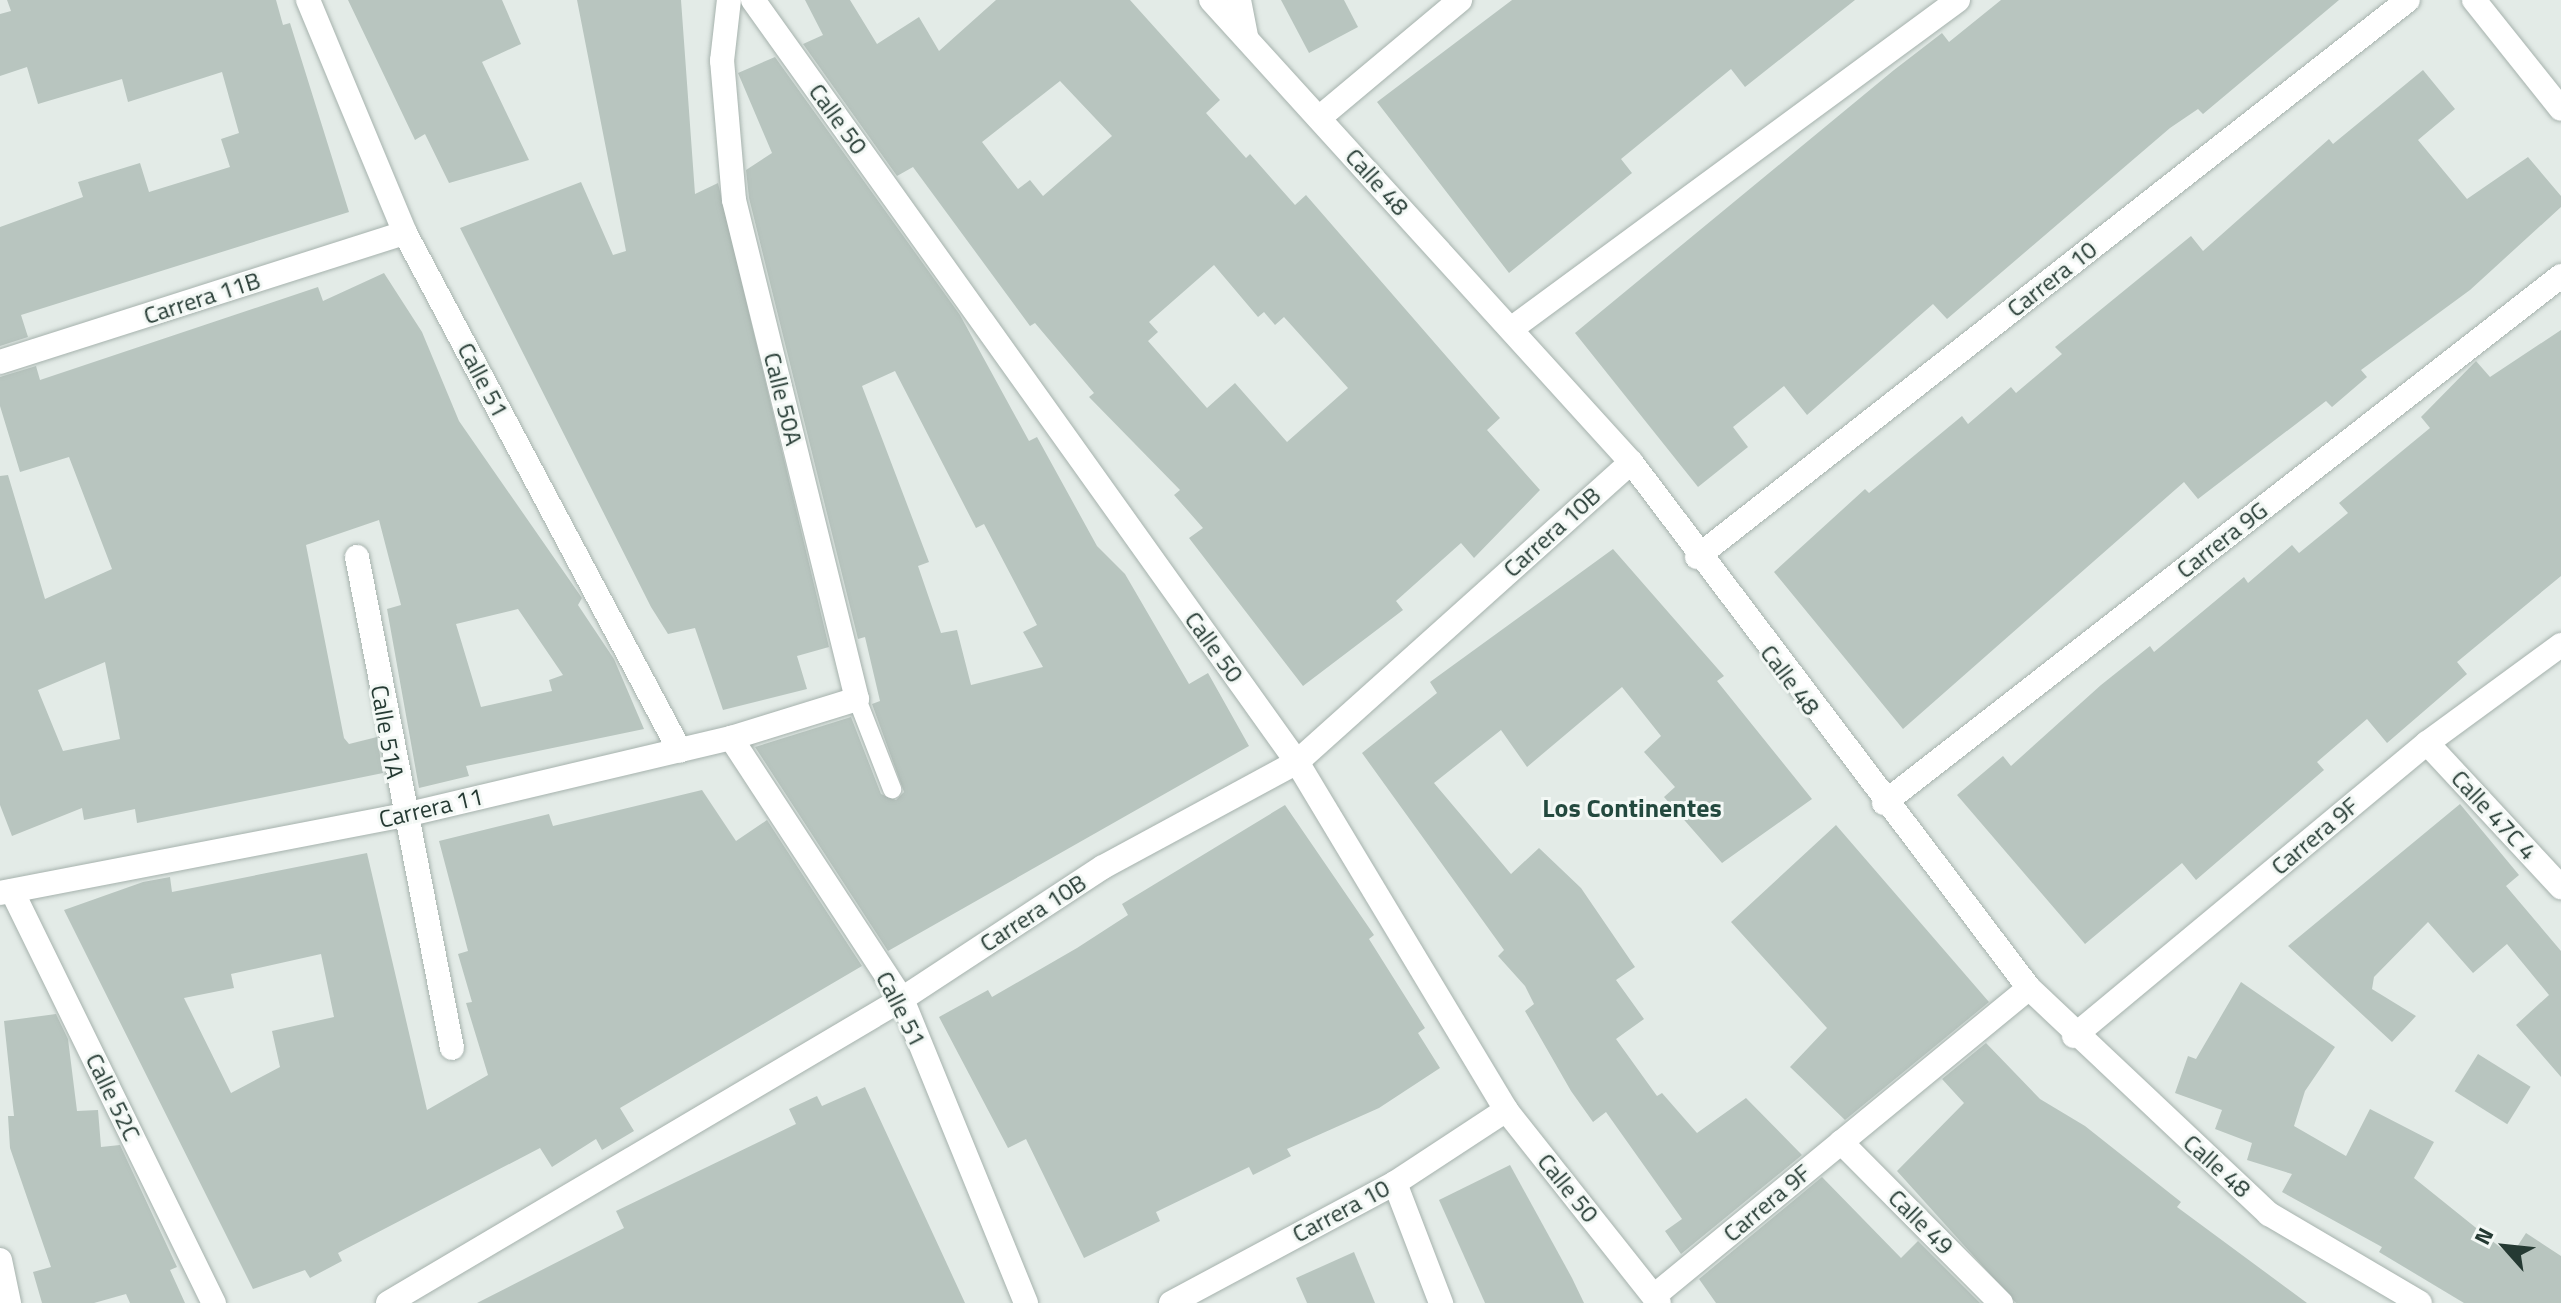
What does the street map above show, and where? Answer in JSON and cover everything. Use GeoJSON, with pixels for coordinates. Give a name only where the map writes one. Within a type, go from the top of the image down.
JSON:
{"type":"FeatureCollection","features":[{"type":"Feature","properties":{"kind":"street","name":"Calle 51"},"geometry":{"type":"LineString","coordinates":[[308,0],[405,233],[680,751]]}},
{"type":"Feature","properties":{"kind":"street","name":"Calle 50A"},"geometry":{"type":"LineString","coordinates":[[729,0],[722,61],[734,200],[857,699]]}},
{"type":"Feature","properties":{"kind":"street","name":"Calle 50"},"geometry":{"type":"LineString","coordinates":[[753,0],[1297,762],[1506,1110],[1657,1300]]}},
{"type":"Feature","properties":{"kind":"street","name":"Calle 48"},"geometry":{"type":"LineString","coordinates":[[1211,0],[1631,462],[1697,557],[2029,988],[2074,1036],[2269,1214],[2420,1303]]}},
{"type":"Feature","properties":{"kind":"street"},"geometry":{"type":"LineString","coordinates":[[1239,0],[1246,37]]}},
{"type":"Feature","properties":{"kind":"street"},"geometry":{"type":"LineString","coordinates":[[1319,118],[1460,0]]}},
{"type":"Feature","properties":{"kind":"street"},"geometry":{"type":"LineString","coordinates":[[1511,329],[1958,0]]}},
{"type":"Feature","properties":{"kind":"street","name":"Carrera 10"},"geometry":{"type":"LineString","coordinates":[[1697,557],[2408,0]]}},
{"type":"Feature","properties":{"kind":"street"},"geometry":{"type":"LineString","coordinates":[[2474,0],[2561,109]]}},
{"type":"Feature","properties":{"kind":"street","name":"Carrera 11B"},"geometry":{"type":"LineString","coordinates":[[0,362],[405,233]]}},
{"type":"Feature","properties":{"kind":"street","name":"Carrera 9G"},"geometry":{"type":"LineString","coordinates":[[1884,803],[2561,276]]}},
{"type":"Feature","properties":{"kind":"street","name":"Carrera 10B"},"geometry":{"type":"LineString","coordinates":[[388,1303],[902,999],[1103,867],[1297,762],[1631,462]]}},
{"type":"Feature","properties":{"kind":"street","name":"Calle 51A"},"geometry":{"type":"LineString","coordinates":[[357,557],[401,816],[452,1048]]}},
{"type":"Feature","properties":{"kind":"street","name":"Carrera 9F"},"geometry":{"type":"LineString","coordinates":[[2074,1036],[2427,743],[2561,645]]}},
{"type":"Feature","properties":{"kind":"street","name":"Carrera 11"},"geometry":{"type":"LineString","coordinates":[[6,892],[401,816],[731,738],[857,699]]}},
{"type":"Feature","properties":{"kind":"street","name":"Calle 51"},"geometry":{"type":"LineString","coordinates":[[731,738],[902,999],[1026,1303]]}},
{"type":"Feature","properties":{"kind":"street","name":"Calle 47C 4"},"geometry":{"type":"LineString","coordinates":[[2427,743],[2561,887]]}},
{"type":"Feature","properties":{"kind":"street","name":"Calle 52C"},"geometry":{"type":"LineString","coordinates":[[6,892],[214,1303]]}},
{"type":"Feature","properties":{"kind":"street","name":"Carrera 9F"},"geometry":{"type":"LineString","coordinates":[[1657,1300],[1841,1142],[2029,988]]}},
{"type":"Feature","properties":{"kind":"street","name":"Carrera 10"},"geometry":{"type":"LineString","coordinates":[[1171,1303],[1395,1183],[1506,1110]]}},
{"type":"Feature","properties":{"kind":"street","name":"Calle 49"},"geometry":{"type":"LineString","coordinates":[[1841,1142],[2001,1303]]}},
{"type":"Feature","properties":{"kind":"street"},"geometry":{"type":"LineString","coordinates":[[1395,1183],[1441,1303]]}},
{"type":"Feature","properties":{"kind":"street"},"geometry":{"type":"LineString","coordinates":[[0,1260],[9,1303]]}},
{"type":"Feature","properties":{"kind":"lane","name":"Calle 50A"},"geometry":{"type":"LineString","coordinates":[[857,699],[892,789]]}},
{"type":"Feature","properties":{"kind":"building"},"geometry":{"type":"Polygon","coordinates":[[[7,0],[276,0],[283,25],[290,23],[349,212],[21,315],[28,337],[0,346],[0,227],[83,197],[78,182],[140,163],[149,192],[230,167],[221,139],[239,133],[222,72],[128,102],[122,79],[38,104],[27,67],[0,76],[0,14],[11,11],[7,0]]]}},
{"type":"Feature","properties":{"kind":"building"},"geometry":{"type":"Polygon","coordinates":[[[348,0],[502,0],[521,44],[482,62],[529,160],[449,183],[425,134],[415,140],[348,0]]]}},
{"type":"Feature","properties":{"kind":"building"},"geometry":{"type":"Polygon","coordinates":[[[577,0],[681,0],[695,194],[718,183],[829,647],[797,656],[807,689],[723,710],[695,628],[668,634],[651,607],[460,228],[581,182],[613,255],[626,251],[577,0]]]}},
{"type":"Feature","properties":{"kind":"building"},"geometry":{"type":"Polygon","coordinates":[[[805,0],[850,0],[877,44],[919,17],[939,51],[996,0],[1130,0],[1220,100],[1206,113],[1246,158],[1250,154],[1295,205],[1306,195],[1500,418],[1487,430],[1540,490],[1474,558],[1461,543],[1396,601],[1403,610],[1303,686],[1189,538],[1203,528],[1174,495],[1180,490],[1089,397],[1094,393],[1035,323],[1030,326],[913,167],[897,176],[803,44],[823,35],[805,0]],[[1060,81],[982,142],[1018,189],[1030,180],[1043,196],[1112,136],[1060,81]],[[1214,265],[1149,322],[1158,332],[1148,341],[1207,408],[1235,383],[1287,442],[1348,388],[1284,317],[1275,325],[1264,312],[1258,317],[1214,265]]]}},
{"type":"Feature","properties":{"kind":"building"},"geometry":{"type":"Polygon","coordinates":[[[1281,0],[1344,0],[1358,27],[1309,53],[1281,0]]]}},
{"type":"Feature","properties":{"kind":"building"},"geometry":{"type":"Polygon","coordinates":[[[1512,0],[1855,0],[1745,87],[1731,69],[1621,159],[1632,173],[1509,273],[1377,102],[1512,0]]]}},
{"type":"Feature","properties":{"kind":"building"},"geometry":{"type":"Polygon","coordinates":[[[2001,0],[2339,0],[2203,114],[2198,109],[2170,128],[1947,319],[1933,304],[1807,415],[1784,386],[1733,427],[1748,447],[1698,487],[1575,333],[1894,70],[1942,33],[1949,42],[2001,0]]]}},
{"type":"Feature","properties":{"kind":"building"},"geometry":{"type":"Polygon","coordinates":[[[775,57],[960,315],[1029,441],[1037,437],[1097,546],[1125,574],[1189,684],[1208,673],[1249,746],[888,951],[755,747],[851,717],[881,794],[896,800],[904,792],[872,704],[880,701],[865,637],[858,639],[749,198],[746,170],[772,153],[738,73],[775,57]],[[895,371],[862,386],[929,562],[918,566],[941,633],[957,630],[971,685],[1043,667],[1023,632],[1037,625],[984,524],[976,528],[895,371]]]}},
{"type":"Feature","properties":{"kind":"building"},"geometry":{"type":"Polygon","coordinates":[[[2423,70],[2455,109],[2418,140],[2467,199],[2528,157],[2561,196],[2561,207],[2470,290],[2361,370],[2367,377],[2332,407],[2326,401],[2198,499],[2184,482],[1903,729],[1774,572],[1865,489],[1869,493],[1962,416],[1968,424],[2011,387],[2016,393],[2062,354],[2055,347],[2191,236],[2203,251],[2329,139],[2333,144],[2423,70]]]}},
{"type":"Feature","properties":{"kind":"building"},"geometry":{"type":"Polygon","coordinates":[[[384,273],[422,332],[459,421],[582,598],[578,605],[614,659],[644,729],[466,766],[469,776],[419,788],[387,609],[401,605],[379,520],[306,545],[344,738],[349,744],[377,737],[383,773],[137,823],[135,809],[84,820],[82,808],[12,836],[0,805],[0,476],[8,475],[45,599],[112,569],[69,457],[20,472],[0,406],[0,377],[36,366],[40,380],[318,287],[323,301],[384,273]],[[518,609],[456,624],[481,707],[552,691],[549,680],[563,675],[518,609]],[[105,662],[38,690],[63,751],[120,739],[105,662]]]}},
{"type":"Feature","properties":{"kind":"building"},"geometry":{"type":"Polygon","coordinates":[[[2561,330],[2561,576],[2457,662],[2467,674],[2387,743],[2367,719],[2317,762],[2324,770],[2196,880],[2182,863],[2085,944],[1957,795],[2003,756],[2011,766],[2101,685],[2150,646],[2154,652],[2244,577],[2248,583],[2292,545],[2299,553],[2348,513],[2339,503],[2430,428],[2421,417],[2476,361],[2490,377],[2561,330]]]}},
{"type":"Feature","properties":{"kind":"building"},"geometry":{"type":"Polygon","coordinates":[[[1613,549],[1724,676],[1717,681],[1812,799],[1722,863],[1664,797],[1675,787],[1644,752],[1661,736],[1622,687],[1527,767],[1501,730],[1434,783],[1511,874],[1539,848],[1581,888],[1635,967],[1616,980],[1644,1019],[1616,1039],[1657,1096],[1662,1093],[1697,1133],[1746,1098],[1802,1155],[1681,1254],[1665,1231],[1682,1219],[1606,1112],[1593,1122],[1571,1091],[1525,1011],[1534,1004],[1525,986],[1498,956],[1504,950],[1362,753],[1437,693],[1430,682],[1613,549]]]}},
{"type":"Feature","properties":{"kind":"building"},"geometry":{"type":"Polygon","coordinates":[[[702,790],[736,841],[767,820],[862,966],[620,1108],[634,1131],[602,1150],[596,1139],[552,1167],[540,1148],[338,1253],[342,1261],[310,1278],[305,1270],[253,1289],[64,910],[143,882],[170,877],[172,892],[367,853],[427,1110],[488,1075],[466,1003],[472,1002],[458,954],[468,951],[439,841],[549,814],[553,826],[702,790]],[[321,954],[231,974],[234,988],[184,998],[231,1093],[280,1067],[272,1031],[334,1017],[321,954]]]}},
{"type":"Feature","properties":{"kind":"building"},"geometry":{"type":"Polygon","coordinates":[[[2460,804],[2519,875],[2506,886],[2561,951],[2561,1077],[2516,1025],[2549,995],[2507,944],[2473,973],[2428,922],[2374,977],[2372,989],[2416,1016],[2392,1042],[2288,946],[2460,804]]]}},
{"type":"Feature","properties":{"kind":"building"},"geometry":{"type":"Polygon","coordinates":[[[1285,805],[1374,935],[1369,939],[1425,1028],[1418,1033],[1440,1068],[1379,1108],[1287,1149],[1291,1156],[1253,1175],[1249,1167],[1156,1212],[1160,1221],[1084,1258],[1026,1139],[1008,1148],[939,1017],[988,990],[992,997],[1077,948],[1128,915],[1122,904],[1285,805]]]}},
{"type":"Feature","properties":{"kind":"building"},"geometry":{"type":"Polygon","coordinates":[[[1836,825],[1989,1002],[1845,1120],[1790,1067],[1827,1028],[1731,922],[1836,825]]]}},
{"type":"Feature","properties":{"kind":"building"},"geometry":{"type":"Polygon","coordinates":[[[2241,982],[2335,1047],[2305,1091],[2294,1126],[2346,1156],[2370,1109],[2434,1142],[2414,1178],[2511,1256],[2526,1233],[2561,1256],[2561,1303],[2464,1303],[2379,1252],[2382,1247],[2282,1192],[2292,1174],[2247,1160],[2252,1143],[2215,1129],[2222,1110],[2175,1093],[2188,1056],[2196,1059],[2241,982]]]}},
{"type":"Feature","properties":{"kind":"building"},"geometry":{"type":"Polygon","coordinates":[[[56,1014],[68,1039],[77,1111],[98,1110],[101,1147],[120,1145],[177,1267],[170,1270],[185,1303],[130,1303],[126,1294],[94,1303],[42,1303],[33,1272],[51,1267],[10,1148],[8,1116],[14,1116],[4,1021],[56,1014]]]}},
{"type":"Feature","properties":{"kind":"building"},"geometry":{"type":"Polygon","coordinates":[[[1986,1043],[2040,1099],[2085,1126],[2181,1202],[2177,1207],[2307,1303],[2016,1303],[1897,1171],[1964,1103],[1942,1079],[1986,1043]]]}},
{"type":"Feature","properties":{"kind":"building"},"geometry":{"type":"Polygon","coordinates":[[[2478,1054],[2531,1087],[2507,1124],[2455,1091],[2478,1054]]]}},
{"type":"Feature","properties":{"kind":"building"},"geometry":{"type":"Polygon","coordinates":[[[865,1087],[965,1303],[477,1303],[624,1228],[616,1211],[796,1124],[789,1109],[817,1096],[822,1106],[865,1087]]]}},
{"type":"Feature","properties":{"kind":"building"},"geometry":{"type":"Polygon","coordinates":[[[1510,1165],[1584,1303],[1485,1303],[1439,1200],[1510,1165]]]}},
{"type":"Feature","properties":{"kind":"building"},"geometry":{"type":"Polygon","coordinates":[[[1822,1177],[1901,1258],[1918,1241],[1980,1303],[1716,1303],[1699,1279],[1822,1177]]]}},
{"type":"Feature","properties":{"kind":"building"},"geometry":{"type":"Polygon","coordinates":[[[1354,1252],[1375,1303],[1307,1303],[1296,1278],[1354,1252]]]}},
{"type":"Feature","properties":{"kind":"district","name":"Los Continentes"},"geometry":{"type":"Point","coordinates":[1632,808]}}]}
